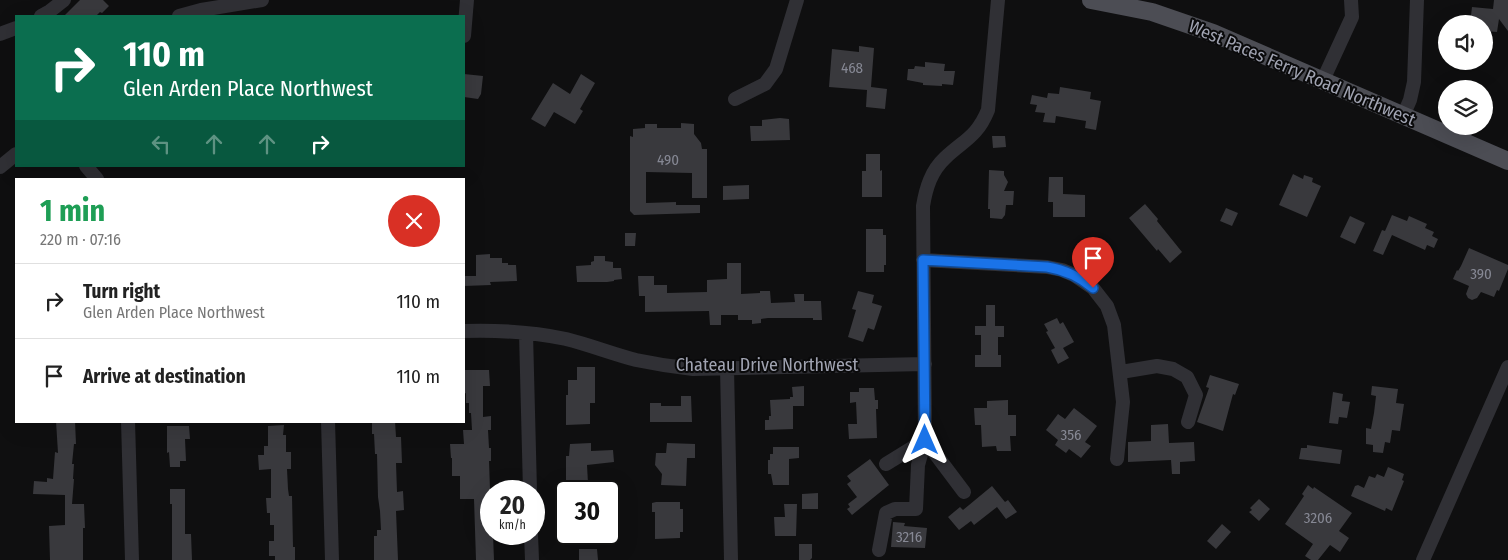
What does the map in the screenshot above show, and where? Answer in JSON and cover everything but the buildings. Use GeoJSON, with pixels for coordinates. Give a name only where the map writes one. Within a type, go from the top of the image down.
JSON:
{"type":"FeatureCollection","features":[{"type":"Feature","properties":{"kind":"main road","name":"West Paces Ferry Road Northwest"},"geometry":{"type":"LineString","coordinates":[[1091,0],[1152,12],[1213,32],[1508,161]]}},
{"type":"Feature","properties":{"kind":"street"},"geometry":{"type":"LineString","coordinates":[[42,15],[64,0]]}},
{"type":"Feature","properties":{"kind":"street"},"geometry":{"type":"LineString","coordinates":[[183,15],[201,10],[262,0]]}},
{"type":"Feature","properties":{"kind":"street"},"geometry":{"type":"LineString","coordinates":[[465,24],[467,0]]}},
{"type":"Feature","properties":{"kind":"street"},"geometry":{"type":"LineString","coordinates":[[735,99],[765,84],[776,69],[797,0]]}},
{"type":"Feature","properties":{"kind":"street"},"geometry":{"type":"LineString","coordinates":[[878,550],[886,513],[895,509],[916,509],[918,466],[925,440],[923,206],[929,181],[944,158],[976,132],[988,110],[998,0]]}},
{"type":"Feature","properties":{"kind":"street"},"geometry":{"type":"LineString","coordinates":[[1323,80],[1352,17],[1351,0]]}},
{"type":"Feature","properties":{"kind":"street"},"geometry":{"type":"LineString","coordinates":[[1403,116],[1410,100],[1414,82],[1417,0]]}},
{"type":"Feature","properties":{"kind":"street"},"geometry":{"type":"LineString","coordinates":[[0,34],[15,28]]}},
{"type":"Feature","properties":{"kind":"street"},"geometry":{"type":"LineString","coordinates":[[0,168],[15,155]]}},
{"type":"Feature","properties":{"kind":"street"},"geometry":{"type":"LineString","coordinates":[[87,167],[96,178]]}},
{"type":"Feature","properties":{"kind":"street"},"geometry":{"type":"LineString","coordinates":[[923,260],[1047,267],[1074,274],[1093,288],[1107,306],[1114,325],[1121,372],[1123,402],[1117,459]]}},
{"type":"Feature","properties":{"kind":"street","name":"Chateau Drive Northwest"},"geometry":{"type":"LineString","coordinates":[[465,331],[493,330],[566,339],[635,359],[693,369],[925,364]]}},
{"type":"Feature","properties":{"kind":"street"},"geometry":{"type":"LineString","coordinates":[[526,333],[530,480]]}},
{"type":"Feature","properties":{"kind":"street"},"geometry":{"type":"LineString","coordinates":[[1121,372],[1157,366],[1173,370],[1187,377],[1196,395],[1188,422]]}},
{"type":"Feature","properties":{"kind":"street"},"geometry":{"type":"LineString","coordinates":[[728,368],[731,560]]}},
{"type":"Feature","properties":{"kind":"street"},"geometry":{"type":"LineString","coordinates":[[1423,560],[1507,373]]}},
{"type":"Feature","properties":{"kind":"street"},"geometry":{"type":"LineString","coordinates":[[128,423],[132,560]]}},
{"type":"Feature","properties":{"kind":"street"},"geometry":{"type":"LineString","coordinates":[[328,423],[332,560]]}},
{"type":"Feature","properties":{"kind":"street"},"geometry":{"type":"LineString","coordinates":[[886,464],[925,440]]}},
{"type":"Feature","properties":{"kind":"street"},"geometry":{"type":"LineString","coordinates":[[925,440],[964,492]]}},
{"type":"Feature","properties":{"kind":"street"},"geometry":{"type":"LineString","coordinates":[[531,545],[532,560]]}},
{"type":"Feature","properties":{"kind":"route"},"geometry":{"type":"LineString","coordinates":[[925,440],[923,260],[1047,267],[1074,274],[1093,288]]}}]}
